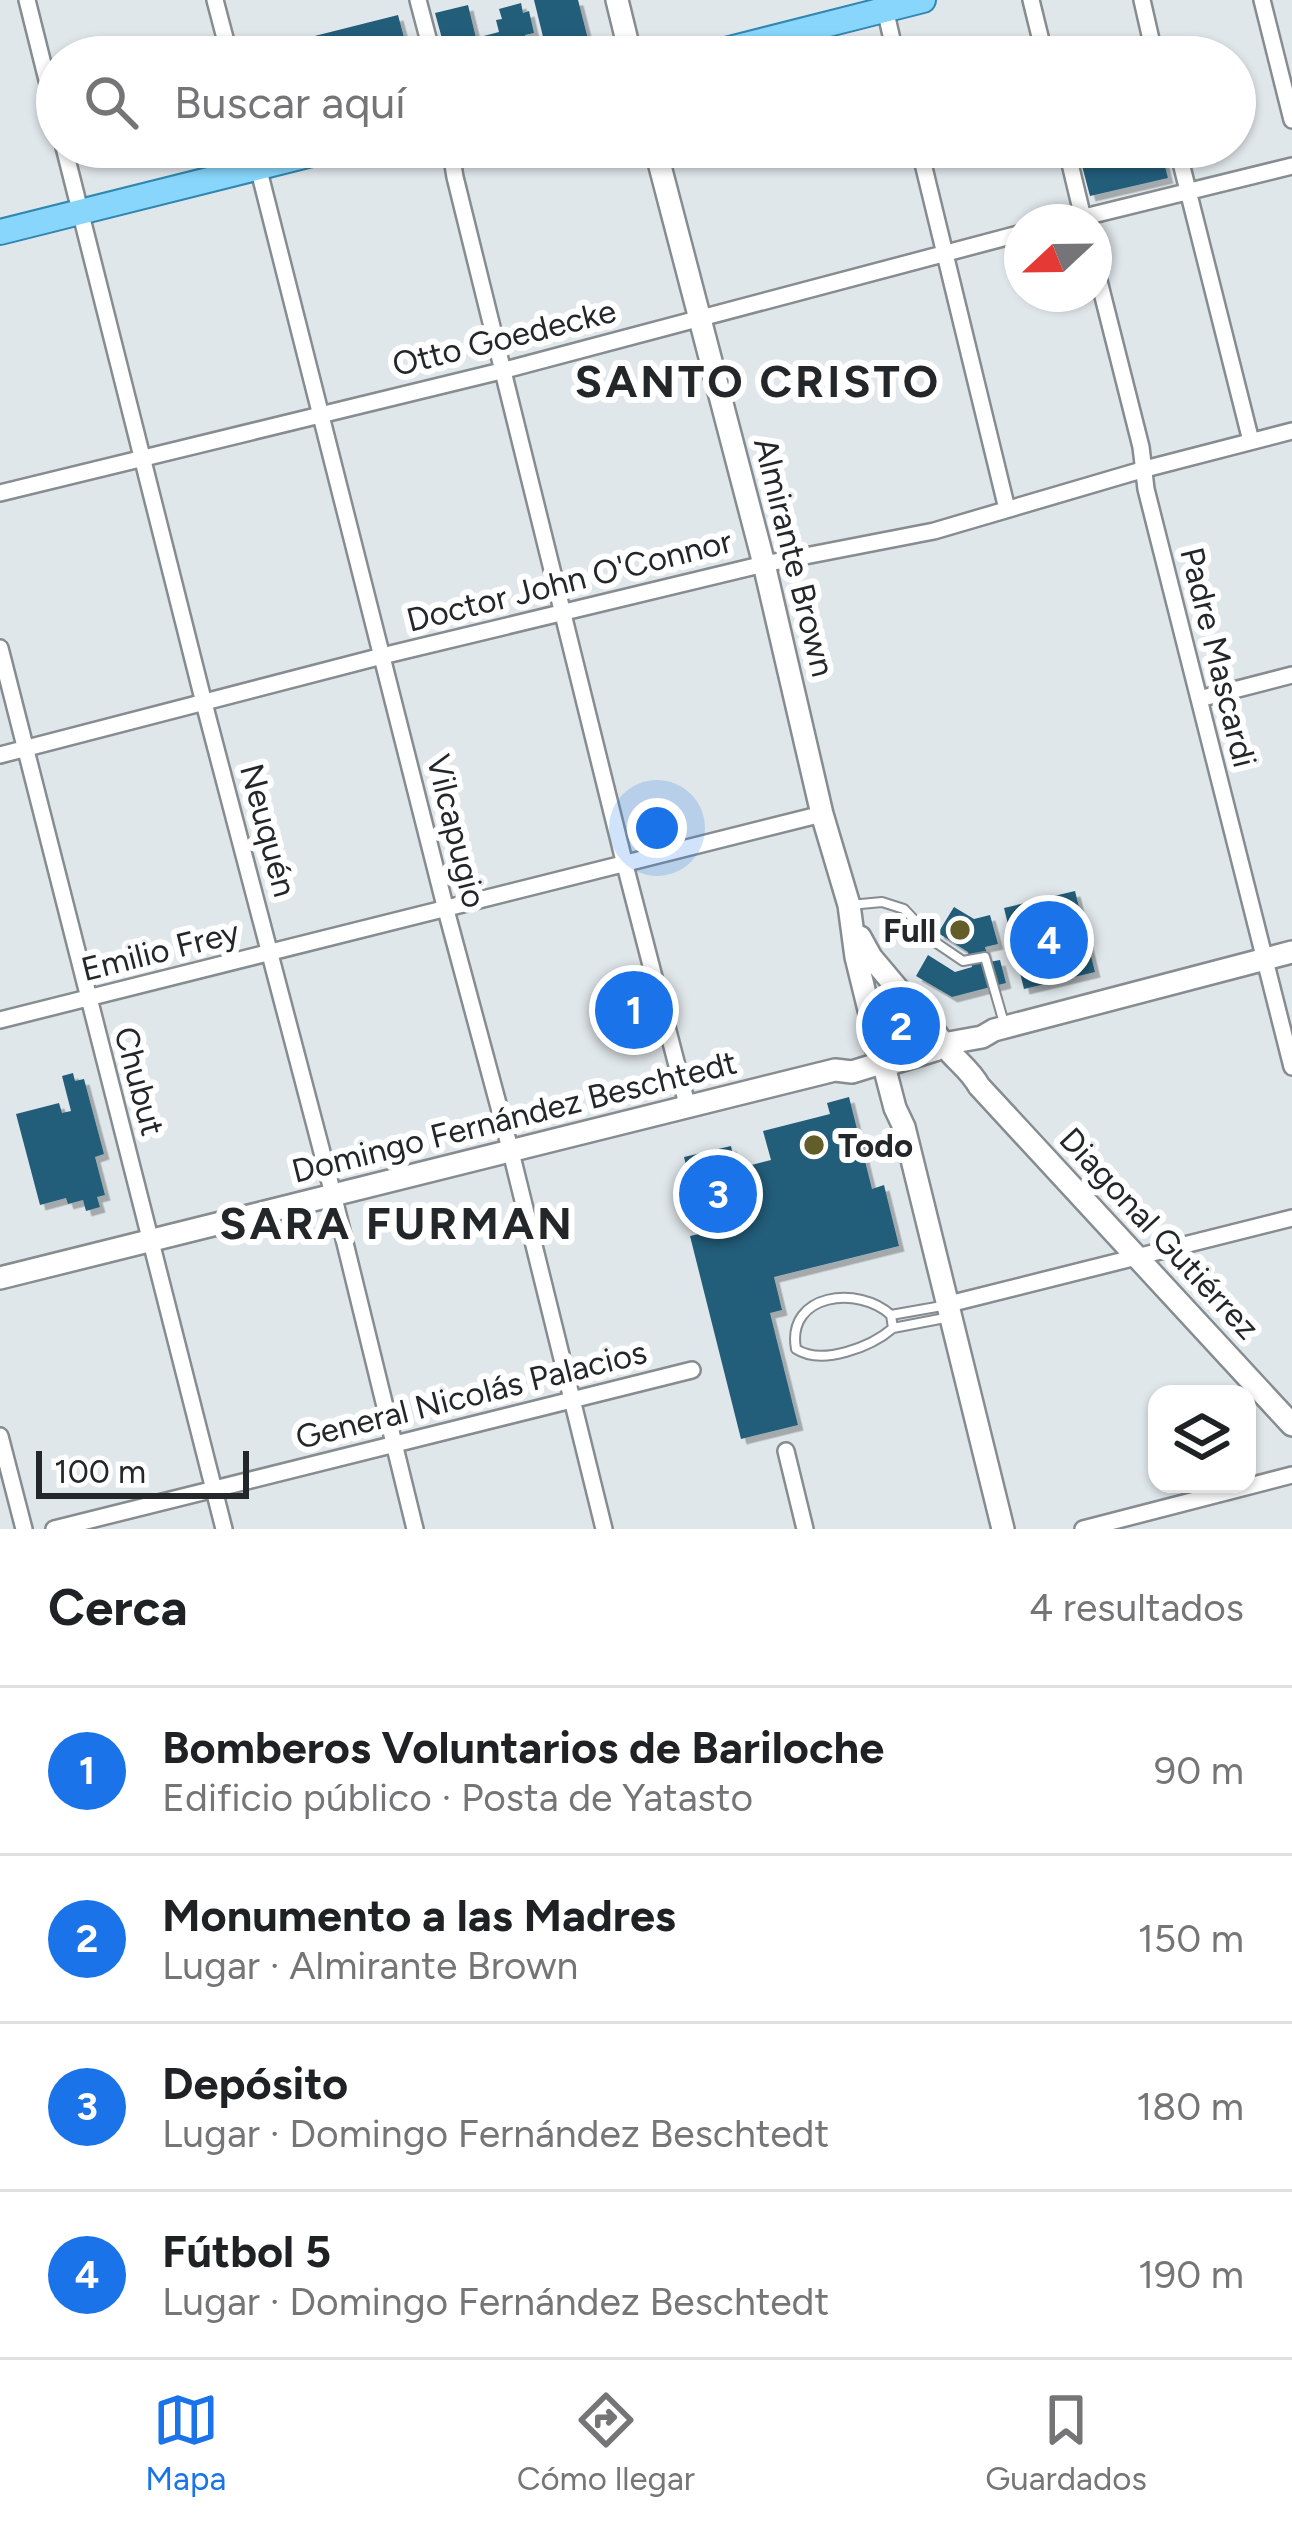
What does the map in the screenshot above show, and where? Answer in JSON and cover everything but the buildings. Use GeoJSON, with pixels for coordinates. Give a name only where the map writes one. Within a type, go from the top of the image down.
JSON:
{"type":"FeatureCollection","features":[{"type":"Feature","properties":{"kind":"main road"},"geometry":{"type":"LineString","coordinates":[[759,36],[831,11],[885,9],[923,0]]}},
{"type":"Feature","properties":{"kind":"main road"},"geometry":{"type":"LineString","coordinates":[[0,232],[221,168]]}},
{"type":"Feature","properties":{"kind":"street"},"geometry":{"type":"LineString","coordinates":[[27,0],[36,36]]}},
{"type":"Feature","properties":{"kind":"street"},"geometry":{"type":"LineString","coordinates":[[215,0],[224,36]]}},
{"type":"Feature","properties":{"kind":"street"},"geometry":{"type":"LineString","coordinates":[[418,0],[427,36]]}},
{"type":"Feature","properties":{"kind":"street"},"geometry":{"type":"LineString","coordinates":[[617,0],[626,36]]}},
{"type":"Feature","properties":{"kind":"street"},"geometry":{"type":"LineString","coordinates":[[1031,0],[1040,36]]}},
{"type":"Feature","properties":{"kind":"street"},"geometry":{"type":"LineString","coordinates":[[1142,0],[1150,36]]}},
{"type":"Feature","properties":{"kind":"street"},"geometry":{"type":"LineString","coordinates":[[1262,0],[1292,120]]}},
{"type":"Feature","properties":{"kind":"street"},"geometry":{"type":"LineString","coordinates":[[885,9],[891,36]]}},
{"type":"Feature","properties":{"kind":"street"},"geometry":{"type":"LineString","coordinates":[[1112,212],[1292,166]]}},
{"type":"Feature","properties":{"kind":"street","name":"Neuquén"},"geometry":{"type":"LineString","coordinates":[[69,168],[415,1529]]}},
{"type":"Feature","properties":{"kind":"street","name":"Vilcapugio"},"geometry":{"type":"LineString","coordinates":[[259,168],[446,910],[512,1151],[604,1529]]}},
{"type":"Feature","properties":{"kind":"street"},"geometry":{"type":"LineString","coordinates":[[453,168],[688,1108]]}},
{"type":"Feature","properties":{"kind":"street","name":"Almirante Brown"},"geometry":{"type":"LineString","coordinates":[[661,168],[850,909],[871,957],[929,1022]]}},
{"type":"Feature","properties":{"kind":"street"},"geometry":{"type":"LineString","coordinates":[[924,168],[1007,509]]}},
{"type":"Feature","properties":{"kind":"street"},"geometry":{"type":"LineString","coordinates":[[1071,168],[1079,204]]}},
{"type":"Feature","properties":{"kind":"street"},"geometry":{"type":"LineString","coordinates":[[1182,168],[1251,442]]}},
{"type":"Feature","properties":{"kind":"street","name":"Otto Goedecke"},"geometry":{"type":"LineString","coordinates":[[0,494],[501,371],[1004,238]]}},
{"type":"Feature","properties":{"kind":"street","name":"Padre Mascardi"},"geometry":{"type":"LineString","coordinates":[[1106,312],[1146,489],[1292,1067]]}},
{"type":"Feature","properties":{"kind":"street","name":"Doctor John O'Connor"},"geometry":{"type":"LineString","coordinates":[[0,755],[764,564],[934,531],[1292,431]]}},
{"type":"Feature","properties":{"kind":"street","name":"Chubut"},"geometry":{"type":"LineString","coordinates":[[0,648],[224,1529]]}},
{"type":"Feature","properties":{"kind":"street"},"geometry":{"type":"LineString","coordinates":[[1199,699],[1292,675]]}},
{"type":"Feature","properties":{"kind":"street","name":"Emilio Frey"},"geometry":{"type":"LineString","coordinates":[[0,1020],[822,814]]}},
{"type":"Feature","properties":{"kind":"street","name":"Almirante Brown"},"geometry":{"type":"LineString","coordinates":[[850,909],[873,1030],[890,1063]]}},
{"type":"Feature","properties":{"kind":"street"},"geometry":{"type":"LineString","coordinates":[[940,1046],[1292,952]]}},
{"type":"Feature","properties":{"kind":"street","name":"Domingo Fernández Beschtedt"},"geometry":{"type":"LineString","coordinates":[[0,1278],[835,1070],[862,1056],[877,1011],[887,1001],[908,1001]]}},
{"type":"Feature","properties":{"kind":"street"},"geometry":{"type":"LineString","coordinates":[[929,1022],[954,1032],[999,1028]]}},
{"type":"Feature","properties":{"kind":"street","name":"Diagonal Gutiérrez"},"geometry":{"type":"LineString","coordinates":[[929,1022],[940,1046],[1292,1425]]}},
{"type":"Feature","properties":{"kind":"street","name":"Domingo Fernández Beschtedt"},"geometry":{"type":"LineString","coordinates":[[835,1070],[851,1072],[940,1046]]}},
{"type":"Feature","properties":{"kind":"street"},"geometry":{"type":"LineString","coordinates":[[890,1063],[895,1108],[951,1310],[1003,1529]]}},
{"type":"Feature","properties":{"kind":"street"},"geometry":{"type":"LineString","coordinates":[[951,1310],[1136,1255],[1292,1218]]}},
{"type":"Feature","properties":{"kind":"street","name":"General Nicolás Palacios"},"geometry":{"type":"LineString","coordinates":[[54,1529],[692,1370]]}},
{"type":"Feature","properties":{"kind":"street"},"geometry":{"type":"LineString","coordinates":[[0,1436],[24,1529]]}},
{"type":"Feature","properties":{"kind":"street"},"geometry":{"type":"LineString","coordinates":[[786,1450],[806,1529]]}},
{"type":"Feature","properties":{"kind":"street"},"geometry":{"type":"LineString","coordinates":[[1083,1529],[1292,1474]]}},
{"type":"Feature","properties":{"kind":"lane"},"geometry":{"type":"LineString","coordinates":[[850,909],[882,902],[896,905],[963,961],[985,957],[999,1028]]}},
{"type":"Feature","properties":{"kind":"lane"},"geometry":{"type":"LineString","coordinates":[[893,1328],[891,1315],[880,1305],[844,1298],[818,1302],[799,1316],[793,1334],[796,1349],[806,1356],[828,1355],[951,1310]]}},
{"type":"Feature","properties":{"kind":"lane"},"geometry":{"type":"LineString","coordinates":[[891,1315],[951,1310]]}},
{"type":"Feature","properties":{"kind":"shaded area"},"geometry":{"type":"Polygon","coordinates":[[[902,1006],[921,1030],[918,1039],[904,1047],[887,1039],[881,1022],[889,1009],[902,1006]]]}},
{"type":"Feature","properties":{"kind":"place","name":"Full"},"geometry":{"type":"Point","coordinates":[960,930]}},
{"type":"Feature","properties":{"kind":"place","name":"Fútbol 5"},"geometry":{"type":"Point","coordinates":[1049,940]}},
{"type":"Feature","properties":{"kind":"place","name":"Bomberos Voluntarios de Bariloche"},"geometry":{"type":"Point","coordinates":[634,1010]}},
{"type":"Feature","properties":{"kind":"place","name":"Monumento a las Madres"},"geometry":{"type":"Point","coordinates":[901,1026]}},
{"type":"Feature","properties":{"kind":"place","name":"Todo"},"geometry":{"type":"Point","coordinates":[814,1145]}},
{"type":"Feature","properties":{"kind":"place","name":"Depósito"},"geometry":{"type":"Point","coordinates":[718,1194]}},
{"type":"Feature","properties":{"kind":"district","name":"SANTO CRISTO"},"geometry":{"type":"Point","coordinates":[758,381]}},
{"type":"Feature","properties":{"kind":"district","name":"SARA FURMAN"},"geometry":{"type":"Point","coordinates":[397,1223]}}]}
